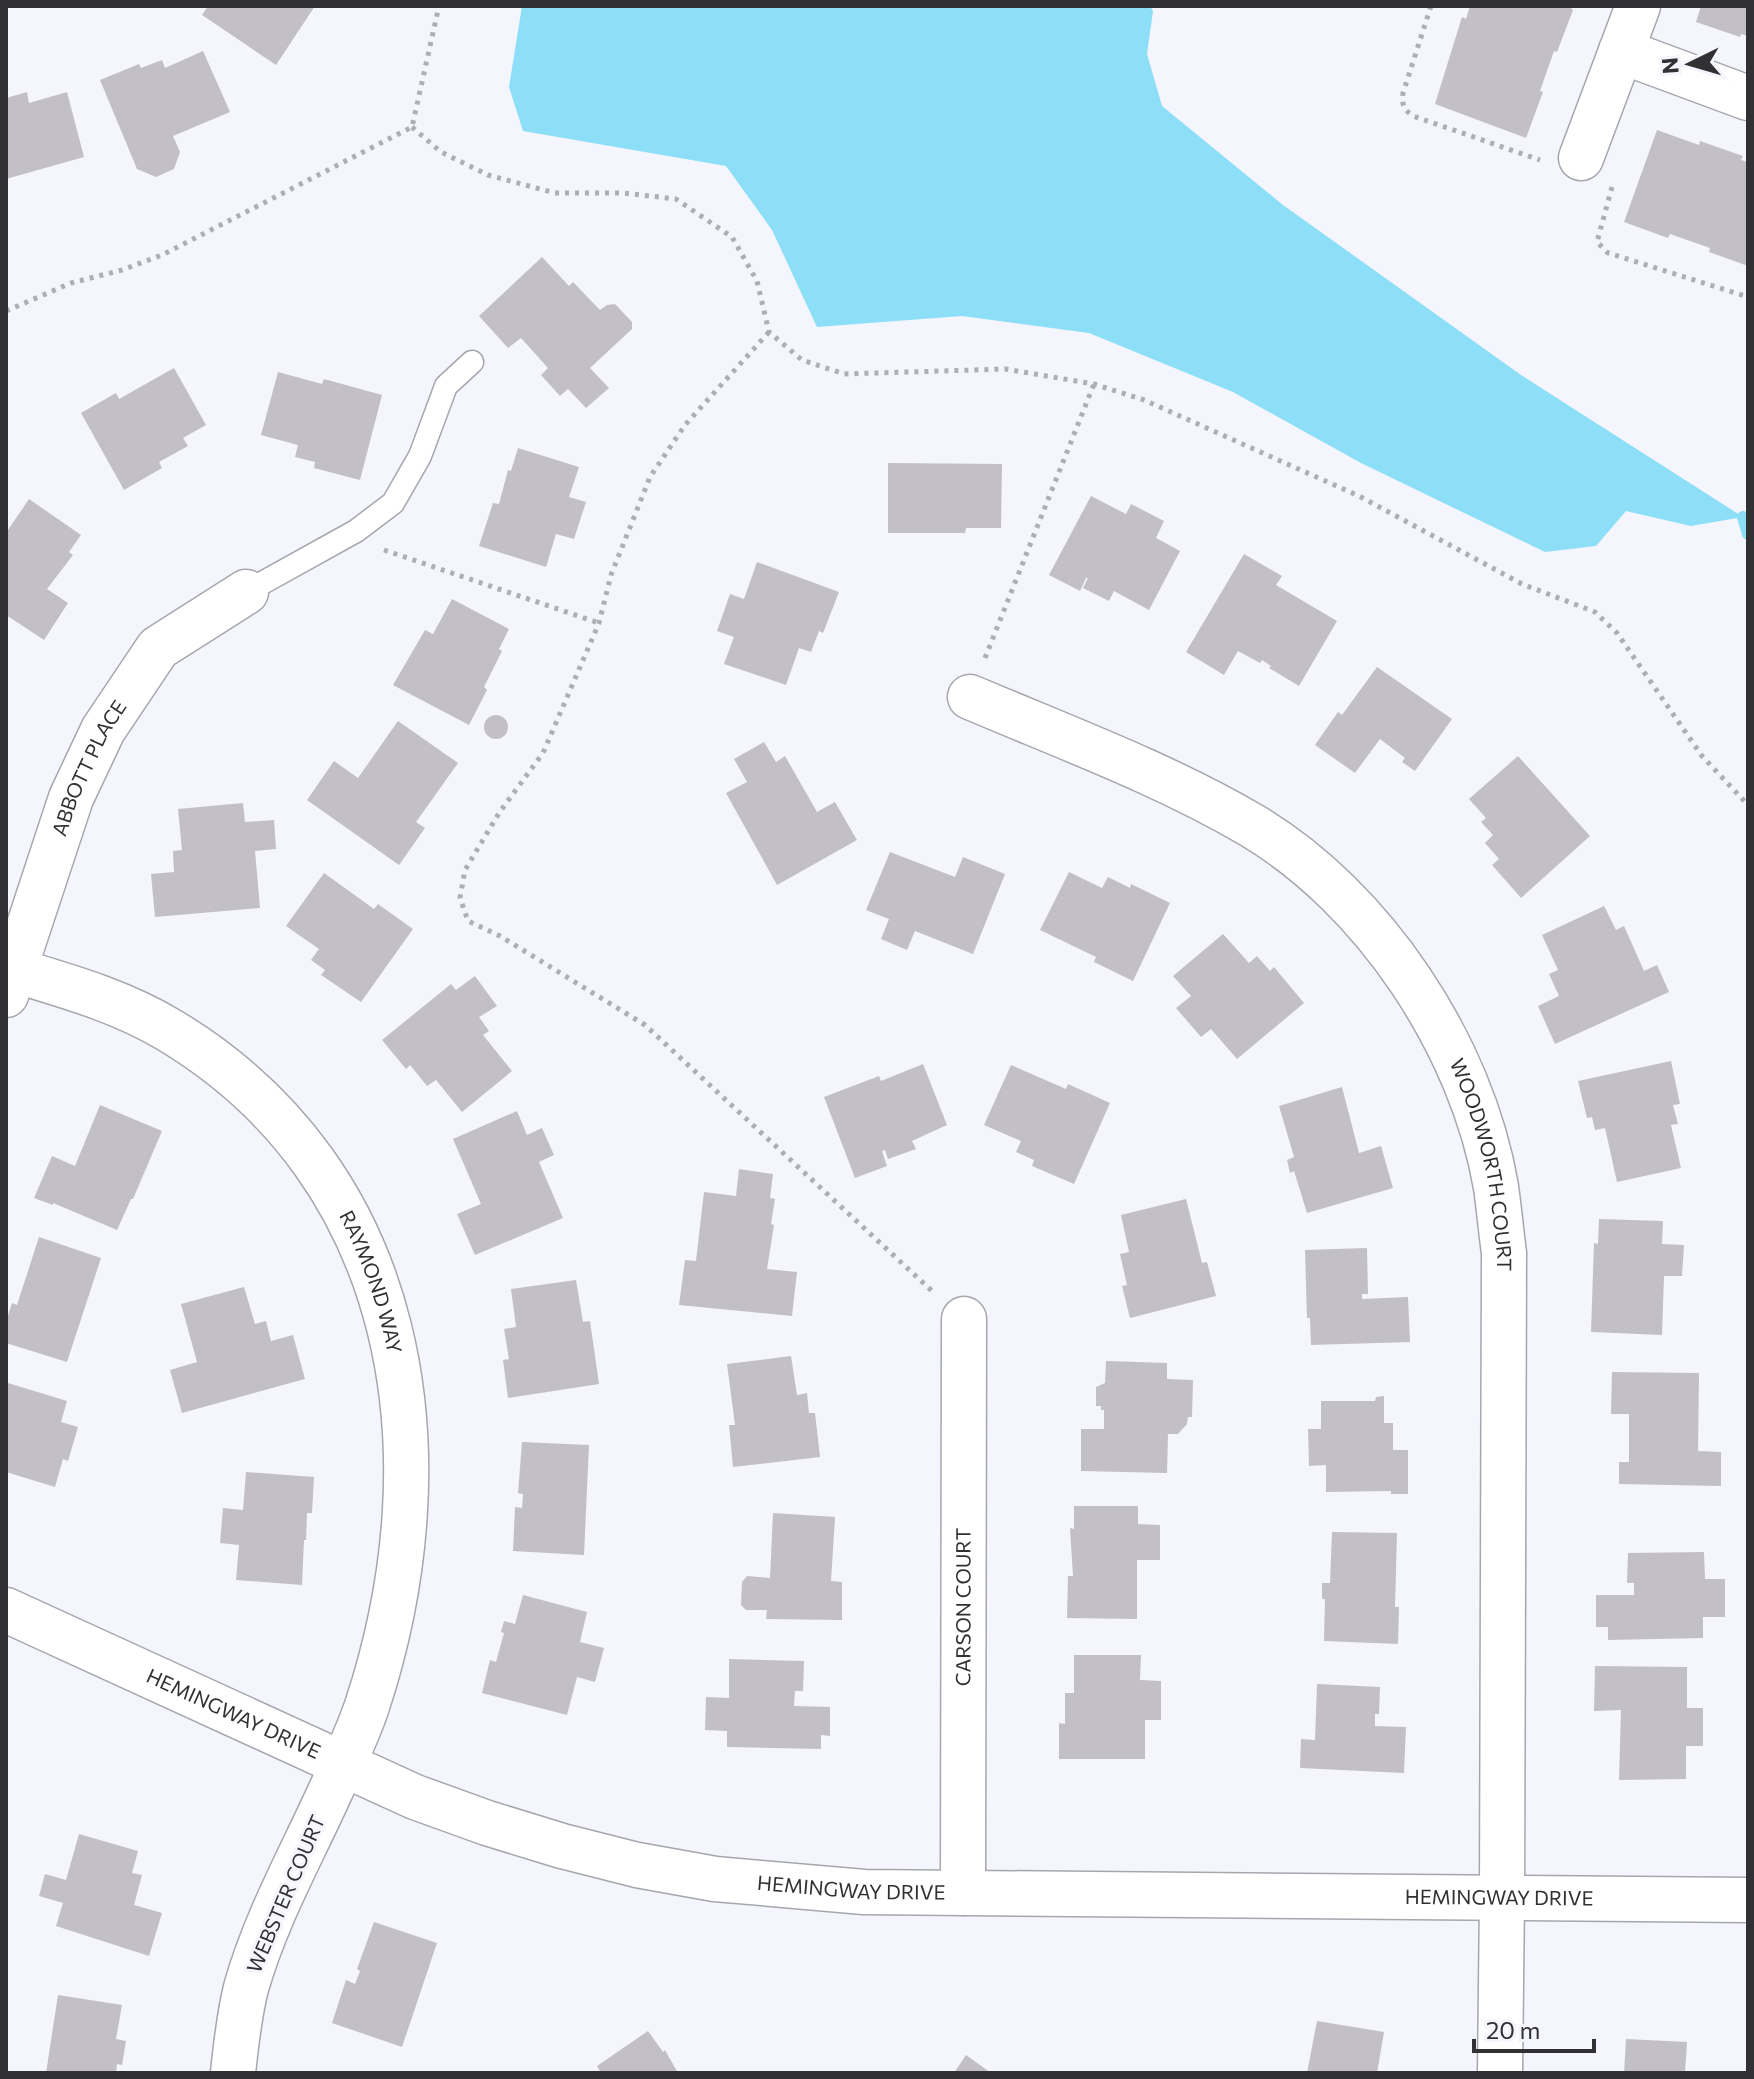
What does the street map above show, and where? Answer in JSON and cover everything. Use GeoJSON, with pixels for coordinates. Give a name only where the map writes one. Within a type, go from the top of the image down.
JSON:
{"type":"FeatureCollection","features":[{"type":"Feature","properties":{"kind":"street"},"geometry":{"type":"LineString","coordinates":[[1581,158],[1638,6]]}},
{"type":"Feature","properties":{"kind":"street"},"geometry":{"type":"LineString","coordinates":[[1621,51],[1748,98]]}},
{"type":"Feature","properties":{"kind":"street","name":"ABBOTT PLACE"},"geometry":{"type":"LineString","coordinates":[[10,982],[71,798],[103,730],[158,648],[246,592]]}},
{"type":"Feature","properties":{"kind":"street","name":"WOODWORTH COURT"},"geometry":{"type":"LineString","coordinates":[[970,697],[1187,791],[1253,827],[1314,872],[1366,923],[1410,979],[1449,1046],[1477,1114],[1496,1185],[1504,1253],[1500,2073]]}},
{"type":"Feature","properties":{"kind":"street","name":"RAYMOND WAY"},"geometry":{"type":"LineString","coordinates":[[10,982],[79,989],[157,1024],[211,1058],[251,1091],[288,1130],[321,1172],[348,1217],[370,1264],[387,1313],[405,1416],[407,1478],[404,1537],[383,1656],[366,1711],[342,1765]]}},
{"type":"Feature","properties":{"kind":"street","name":"CARSON COURT"},"geometry":{"type":"LineString","coordinates":[[963,1893],[964,1319]]}},
{"type":"Feature","properties":{"kind":"street","name":"HEMINGWAY DRIVE"},"geometry":{"type":"LineString","coordinates":[[6,1610],[415,1797],[487,1823],[637,1865],[715,1879],[793,1888],[963,1893],[1748,1900]]}},
{"type":"Feature","properties":{"kind":"street","name":"WEBSTER COURT"},"geometry":{"type":"LineString","coordinates":[[233,2073],[236,2037],[247,1987],[263,1938],[342,1765]]}},
{"type":"Feature","properties":{"kind":"lane"},"geometry":{"type":"LineString","coordinates":[[246,592],[356,531],[393,503],[420,456],[446,386],[472,362]]}},
{"type":"Feature","properties":{"kind":"path"},"geometry":{"type":"LineString","coordinates":[[412,127],[439,6]]}},
{"type":"Feature","properties":{"kind":"path"},"geometry":{"type":"LineString","coordinates":[[1403,93],[1431,6]]}},
{"type":"Feature","properties":{"kind":"path"},"geometry":{"type":"LineString","coordinates":[[6,311],[71,283],[122,270],[162,255],[412,127]]}},
{"type":"Feature","properties":{"kind":"path"},"geometry":{"type":"LineString","coordinates":[[412,127],[441,152],[488,175],[555,193],[623,193],[676,199],[732,237],[757,281],[769,332],[802,360],[844,374],[1005,369],[1094,384],[1144,400],[1346,490],[1522,584],[1595,612],[1617,633],[1702,756],[1748,805]]}},
{"type":"Feature","properties":{"kind":"path"},"geometry":{"type":"LineString","coordinates":[[769,332],[685,425],[650,477],[611,575],[599,623],[543,753],[499,813],[465,870],[460,898],[468,921],[500,936],[645,1025],[964,1319]]}},
{"type":"Feature","properties":{"kind":"path"},"geometry":{"type":"LineString","coordinates":[[970,697],[1094,384]]}},
{"type":"Feature","properties":{"kind":"path"},"geometry":{"type":"LineString","coordinates":[[372,546],[599,623]]}},
{"type":"Feature","properties":{"kind":"water"},"geometry":{"type":"Polygon","coordinates":[[[522,6],[1150,6],[1153,11],[1147,54],[1162,106],[1283,205],[1521,375],[1743,517],[1691,526],[1626,511],[1596,546],[1545,552],[1361,463],[1233,392],[1089,333],[962,316],[817,327],[772,230],[726,166],[523,131],[509,87],[522,6]]]}},
{"type":"Feature","properties":{"kind":"building"},"geometry":{"type":"Polygon","coordinates":[[[208,6],[315,6],[276,65],[202,15],[208,6]]]}},
{"type":"Feature","properties":{"kind":"building"},"geometry":{"type":"Polygon","coordinates":[[[1470,6],[1569,6],[1573,10],[1557,52],[1554,51],[1526,138],[1435,104],[1462,17],[1466,19],[1470,6]]]}},
{"type":"Feature","properties":{"kind":"building"},"geometry":{"type":"Polygon","coordinates":[[[1701,6],[1748,6],[1748,36],[1741,34],[1740,37],[1696,22],[1701,6]]]}},
{"type":"Feature","properties":{"kind":"building"},"geometry":{"type":"Polygon","coordinates":[[[203,51],[230,112],[173,136],[180,152],[174,169],[156,177],[137,169],[100,80],[139,64],[141,68],[162,60],[165,68],[203,51]]]}},
{"type":"Feature","properties":{"kind":"building"},"geometry":{"type":"Polygon","coordinates":[[[27,92],[29,103],[67,92],[84,157],[6,179],[6,98],[27,92]]]}},
{"type":"Feature","properties":{"kind":"building"},"geometry":{"type":"Polygon","coordinates":[[[1657,130],[1743,156],[1741,160],[1748,162],[1748,266],[1709,252],[1710,248],[1670,234],[1668,238],[1624,222],[1657,130]]]}},
{"type":"Feature","properties":{"kind":"building"},"geometry":{"type":"Polygon","coordinates":[[[542,257],[569,286],[573,282],[600,310],[615,304],[632,322],[632,329],[590,368],[609,388],[586,408],[568,389],[560,396],[541,375],[548,368],[521,338],[508,348],[479,316],[542,257]]]}},
{"type":"Feature","properties":{"kind":"building"},"geometry":{"type":"Polygon","coordinates":[[[174,368],[206,425],[183,438],[188,446],[159,462],[162,468],[124,490],[81,413],[116,393],[119,399],[174,368]]]}},
{"type":"Feature","properties":{"kind":"building"},"geometry":{"type":"Polygon","coordinates":[[[278,372],[322,384],[324,379],[382,395],[360,480],[314,468],[315,462],[295,457],[298,445],[261,435],[278,372]]]}},
{"type":"Feature","properties":{"kind":"building"},"geometry":{"type":"Polygon","coordinates":[[[518,448],[579,467],[569,497],[586,502],[574,539],[556,534],[546,567],[479,546],[493,503],[499,504],[508,470],[511,471],[518,448]]]}},
{"type":"Feature","properties":{"kind":"building"},"geometry":{"type":"Polygon","coordinates":[[[888,463],[1002,464],[1001,528],[966,528],[965,533],[888,533],[888,463]]]}},
{"type":"Feature","properties":{"kind":"building"},"geometry":{"type":"Polygon","coordinates":[[[1091,496],[1126,514],[1131,504],[1164,521],[1156,538],[1180,551],[1149,610],[1114,591],[1109,601],[1083,588],[1088,578],[1080,591],[1049,575],[1091,496]]]}},
{"type":"Feature","properties":{"kind":"building"},"geometry":{"type":"Polygon","coordinates":[[[29,499],[81,535],[69,552],[73,555],[47,589],[68,603],[44,640],[6,615],[6,533],[29,499]]]}},
{"type":"Feature","properties":{"kind":"building"},"geometry":{"type":"Polygon","coordinates":[[[1244,554],[1282,576],[1276,585],[1337,621],[1299,686],[1269,668],[1271,666],[1262,660],[1260,663],[1238,651],[1224,675],[1186,652],[1244,554]]]}},
{"type":"Feature","properties":{"kind":"building"},"geometry":{"type":"Polygon","coordinates":[[[757,562],[839,592],[823,633],[819,631],[811,652],[799,648],[786,685],[724,664],[734,637],[717,631],[730,594],[744,599],[757,562]]]}},
{"type":"Feature","properties":{"kind":"building"},"geometry":{"type":"Polygon","coordinates":[[[452,599],[509,629],[484,687],[487,690],[469,725],[393,685],[425,630],[433,634],[452,599]]]}},
{"type":"Feature","properties":{"kind":"building"},"geometry":{"type":"Polygon","coordinates":[[[1377,667],[1452,719],[1415,771],[1402,762],[1405,758],[1380,739],[1355,773],[1315,745],[1338,712],[1342,715],[1377,667]]]}},
{"type":"Feature","properties":{"kind":"building"},"geometry":{"type":"Polygon","coordinates":[[[496,715],[507,722],[508,727],[501,738],[496,739],[485,732],[484,727],[491,716],[496,715]]]}},
{"type":"Feature","properties":{"kind":"building"},"geometry":{"type":"Polygon","coordinates":[[[398,721],[458,763],[416,822],[425,828],[399,865],[307,800],[334,761],[358,778],[398,721]]]}},
{"type":"Feature","properties":{"kind":"building"},"geometry":{"type":"Polygon","coordinates":[[[764,742],[776,762],[785,756],[817,812],[835,802],[857,840],[777,885],[726,793],[747,782],[734,759],[764,742]]]}},
{"type":"Feature","properties":{"kind":"building"},"geometry":{"type":"Polygon","coordinates":[[[1518,756],[1590,836],[1521,898],[1492,865],[1499,859],[1485,843],[1493,835],[1481,822],[1486,818],[1469,799],[1518,756]]]}},
{"type":"Feature","properties":{"kind":"building"},"geometry":{"type":"Polygon","coordinates":[[[243,803],[245,822],[274,820],[276,849],[255,851],[260,908],[155,917],[151,874],[174,872],[173,851],[182,850],[178,809],[243,803]]]}},
{"type":"Feature","properties":{"kind":"building"},"geometry":{"type":"Polygon","coordinates":[[[890,852],[955,877],[963,857],[1005,874],[973,954],[915,931],[907,950],[881,939],[889,919],[866,910],[890,852]]]}},
{"type":"Feature","properties":{"kind":"building"},"geometry":{"type":"Polygon","coordinates":[[[1069,872],[1102,888],[1108,877],[1130,888],[1131,884],[1170,903],[1133,981],[1094,962],[1096,957],[1040,930],[1069,872]]]}},
{"type":"Feature","properties":{"kind":"building"},"geometry":{"type":"Polygon","coordinates":[[[324,873],[374,909],[378,904],[413,929],[361,1002],[321,975],[325,970],[311,960],[319,949],[286,926],[324,873]]]}},
{"type":"Feature","properties":{"kind":"building"},"geometry":{"type":"Polygon","coordinates":[[[1604,906],[1616,930],[1624,926],[1644,971],[1657,965],[1669,992],[1555,1044],[1538,1006],[1559,996],[1549,974],[1558,970],[1542,935],[1604,906]]]}},
{"type":"Feature","properties":{"kind":"building"},"geometry":{"type":"Polygon","coordinates":[[[1223,934],[1249,963],[1257,956],[1270,971],[1274,967],[1304,1003],[1237,1059],[1211,1029],[1201,1037],[1176,1008],[1191,996],[1173,976],[1223,934]]]}},
{"type":"Feature","properties":{"kind":"building"},"geometry":{"type":"Polygon","coordinates":[[[475,976],[497,1006],[479,1017],[489,1031],[483,1035],[512,1071],[462,1112],[436,1080],[427,1086],[410,1065],[406,1069],[382,1040],[451,984],[456,990],[475,976]]]}},
{"type":"Feature","properties":{"kind":"building"},"geometry":{"type":"Polygon","coordinates":[[[1671,1061],[1680,1104],[1673,1105],[1678,1124],[1671,1125],[1681,1168],[1617,1182],[1605,1128],[1595,1130],[1592,1117],[1587,1118],[1578,1081],[1671,1061]]]}},
{"type":"Feature","properties":{"kind":"building"},"geometry":{"type":"Polygon","coordinates":[[[923,1064],[947,1125],[912,1141],[916,1149],[888,1159],[885,1150],[882,1151],[887,1166],[855,1178],[824,1097],[879,1076],[881,1081],[923,1064]]]}},
{"type":"Feature","properties":{"kind":"building"},"geometry":{"type":"Polygon","coordinates":[[[1011,1065],[1066,1089],[1068,1084],[1110,1103],[1074,1184],[1032,1166],[1034,1160],[1016,1152],[1021,1141],[984,1125],[1011,1065]]]}},
{"type":"Feature","properties":{"kind":"building"},"geometry":{"type":"Polygon","coordinates":[[[1342,1087],[1359,1153],[1381,1146],[1393,1188],[1307,1213],[1294,1171],[1290,1173],[1287,1160],[1294,1157],[1279,1106],[1342,1087]]]}},
{"type":"Feature","properties":{"kind":"building"},"geometry":{"type":"Polygon","coordinates":[[[100,1105],[162,1131],[117,1230],[34,1198],[52,1156],[75,1166],[100,1105]]]}},
{"type":"Feature","properties":{"kind":"building"},"geometry":{"type":"Polygon","coordinates":[[[517,1111],[527,1135],[542,1128],[554,1155],[539,1162],[563,1218],[475,1255],[457,1214],[481,1204],[453,1139],[517,1111]]]}},
{"type":"Feature","properties":{"kind":"building"},"geometry":{"type":"Polygon","coordinates":[[[739,1169],[773,1174],[770,1198],[775,1199],[771,1224],[774,1225],[767,1269],[797,1272],[792,1316],[679,1305],[685,1260],[696,1261],[704,1192],[736,1196],[739,1169]]]}},
{"type":"Feature","properties":{"kind":"building"},"geometry":{"type":"Polygon","coordinates":[[[1186,1199],[1202,1263],[1207,1262],[1216,1296],[1130,1318],[1122,1286],[1127,1285],[1120,1254],[1129,1252],[1121,1215],[1186,1199]]]}},
{"type":"Feature","properties":{"kind":"building"},"geometry":{"type":"Polygon","coordinates":[[[1599,1219],[1663,1221],[1662,1244],[1684,1245],[1682,1276],[1664,1276],[1662,1335],[1591,1332],[1594,1243],[1598,1244],[1599,1219]]]}},
{"type":"Feature","properties":{"kind":"building"},"geometry":{"type":"Polygon","coordinates":[[[39,1237],[101,1258],[67,1362],[6,1343],[6,1322],[12,1303],[17,1305],[39,1237]]]}},
{"type":"Feature","properties":{"kind":"building"},"geometry":{"type":"Polygon","coordinates":[[[1367,1248],[1368,1294],[1362,1294],[1362,1299],[1408,1297],[1410,1342],[1311,1345],[1305,1250],[1367,1248]]]}},
{"type":"Feature","properties":{"kind":"building"},"geometry":{"type":"Polygon","coordinates":[[[576,1280],[583,1322],[590,1321],[599,1384],[508,1398],[503,1360],[509,1359],[504,1329],[516,1327],[511,1289],[576,1280]]]}},
{"type":"Feature","properties":{"kind":"building"},"geometry":{"type":"Polygon","coordinates":[[[244,1287],[255,1324],[266,1321],[271,1341],[293,1335],[305,1379],[182,1413],[170,1370],[197,1362],[181,1304],[244,1287]]]}},
{"type":"Feature","properties":{"kind":"building"},"geometry":{"type":"Polygon","coordinates":[[[791,1356],[797,1395],[807,1393],[809,1413],[815,1413],[820,1457],[733,1467],[729,1425],[735,1425],[727,1364],[791,1356]]]}},
{"type":"Feature","properties":{"kind":"building"},"geometry":{"type":"Polygon","coordinates":[[[1106,1361],[1167,1363],[1167,1379],[1193,1380],[1192,1417],[1188,1417],[1187,1424],[1178,1434],[1168,1434],[1167,1473],[1081,1471],[1081,1429],[1104,1429],[1104,1410],[1096,1406],[1096,1387],[1105,1383],[1106,1361]]]}},
{"type":"Feature","properties":{"kind":"building"},"geometry":{"type":"Polygon","coordinates":[[[1612,1372],[1699,1373],[1698,1451],[1721,1452],[1721,1486],[1619,1484],[1619,1462],[1629,1462],[1629,1414],[1611,1414],[1612,1372]]]}},
{"type":"Feature","properties":{"kind":"building"},"geometry":{"type":"Polygon","coordinates":[[[8,1383],[67,1401],[61,1422],[78,1427],[68,1461],[63,1459],[55,1487],[6,1472],[8,1383]]]}},
{"type":"Feature","properties":{"kind":"building"},"geometry":{"type":"Polygon","coordinates":[[[1384,1396],[1384,1423],[1393,1423],[1393,1450],[1408,1450],[1408,1494],[1391,1494],[1391,1491],[1326,1492],[1326,1465],[1309,1466],[1308,1429],[1321,1429],[1321,1401],[1375,1401],[1376,1397],[1384,1396]]]}},
{"type":"Feature","properties":{"kind":"building"},"geometry":{"type":"Polygon","coordinates":[[[522,1442],[589,1445],[584,1555],[513,1551],[515,1507],[522,1508],[523,1494],[518,1493],[522,1442]]]}},
{"type":"Feature","properties":{"kind":"building"},"geometry":{"type":"Polygon","coordinates":[[[246,1472],[314,1477],[312,1513],[307,1513],[304,1540],[302,1585],[236,1580],[239,1545],[220,1543],[223,1508],[243,1510],[246,1472]]]}},
{"type":"Feature","properties":{"kind":"building"},"geometry":{"type":"Polygon","coordinates":[[[1074,1506],[1138,1506],[1138,1524],[1160,1525],[1160,1560],[1137,1560],[1137,1619],[1067,1618],[1068,1576],[1073,1576],[1070,1528],[1074,1529],[1074,1506]]]}},
{"type":"Feature","properties":{"kind":"building"},"geometry":{"type":"Polygon","coordinates":[[[773,1513],[835,1517],[831,1581],[842,1582],[842,1620],[766,1619],[767,1610],[746,1610],[741,1605],[742,1582],[747,1576],[770,1578],[773,1513]]]}},
{"type":"Feature","properties":{"kind":"building"},"geometry":{"type":"Polygon","coordinates":[[[1332,1532],[1397,1533],[1395,1607],[1399,1607],[1398,1644],[1324,1641],[1325,1599],[1322,1599],[1322,1583],[1330,1583],[1332,1532]]]}},
{"type":"Feature","properties":{"kind":"building"},"geometry":{"type":"Polygon","coordinates":[[[1704,1552],[1705,1579],[1725,1579],[1725,1617],[1703,1617],[1703,1638],[1608,1640],[1608,1627],[1596,1627],[1596,1595],[1634,1595],[1634,1583],[1627,1583],[1628,1553],[1704,1552]]]}},
{"type":"Feature","properties":{"kind":"building"},"geometry":{"type":"Polygon","coordinates":[[[523,1595],[587,1612],[580,1642],[604,1648],[595,1682],[577,1677],[567,1715],[482,1693],[490,1660],[496,1662],[504,1621],[515,1624],[523,1595]]]}},
{"type":"Feature","properties":{"kind":"building"},"geometry":{"type":"Polygon","coordinates":[[[1074,1655],[1141,1655],[1140,1680],[1161,1681],[1161,1720],[1145,1720],[1145,1759],[1059,1759],[1059,1723],[1065,1724],[1065,1693],[1074,1693],[1074,1655]]]}},
{"type":"Feature","properties":{"kind":"building"},"geometry":{"type":"Polygon","coordinates":[[[729,1659],[804,1661],[803,1691],[795,1691],[794,1706],[830,1707],[830,1736],[821,1735],[821,1749],[727,1747],[727,1731],[705,1730],[706,1697],[729,1698],[729,1659]]]}},
{"type":"Feature","properties":{"kind":"building"},"geometry":{"type":"Polygon","coordinates":[[[1595,1666],[1687,1667],[1687,1708],[1703,1708],[1703,1746],[1686,1746],[1686,1779],[1619,1780],[1621,1710],[1594,1711],[1595,1666]]]}},
{"type":"Feature","properties":{"kind":"building"},"geometry":{"type":"Polygon","coordinates":[[[1317,1684],[1380,1687],[1379,1714],[1375,1714],[1375,1726],[1406,1727],[1404,1773],[1300,1768],[1301,1739],[1315,1740],[1317,1684]]]}},
{"type":"Feature","properties":{"kind":"building"},"geometry":{"type":"Polygon","coordinates":[[[79,1834],[138,1851],[132,1873],[142,1875],[134,1905],[162,1913],[149,1956],[56,1926],[63,1903],[39,1896],[45,1874],[66,1880],[79,1834]]]}},
{"type":"Feature","properties":{"kind":"building"},"geometry":{"type":"Polygon","coordinates":[[[374,1922],[437,1943],[402,2047],[332,2023],[346,1980],[355,1984],[360,1971],[357,1969],[374,1922]]]}},
{"type":"Feature","properties":{"kind":"building"},"geometry":{"type":"Polygon","coordinates":[[[58,1995],[122,2005],[116,2039],[126,2041],[122,2065],[117,2064],[116,2073],[46,2073],[58,1995]]]}},
{"type":"Feature","properties":{"kind":"building"},"geometry":{"type":"Polygon","coordinates":[[[1317,2021],[1384,2032],[1377,2073],[1307,2073],[1317,2021]]]}},
{"type":"Feature","properties":{"kind":"building"},"geometry":{"type":"Polygon","coordinates":[[[648,2031],[663,2052],[665,2050],[678,2073],[601,2073],[597,2066],[648,2031]]]}},
{"type":"Feature","properties":{"kind":"building"},"geometry":{"type":"Polygon","coordinates":[[[1626,2039],[1687,2042],[1685,2073],[1624,2073],[1626,2039]]]}},
{"type":"Feature","properties":{"kind":"building"},"geometry":{"type":"Polygon","coordinates":[[[966,2055],[991,2073],[954,2073],[966,2055]]]}},
{"type":"Feature","properties":{"kind":"waterway"},"geometry":{"type":"LineString","coordinates":[[1743,517],[1748,534]]}}]}
